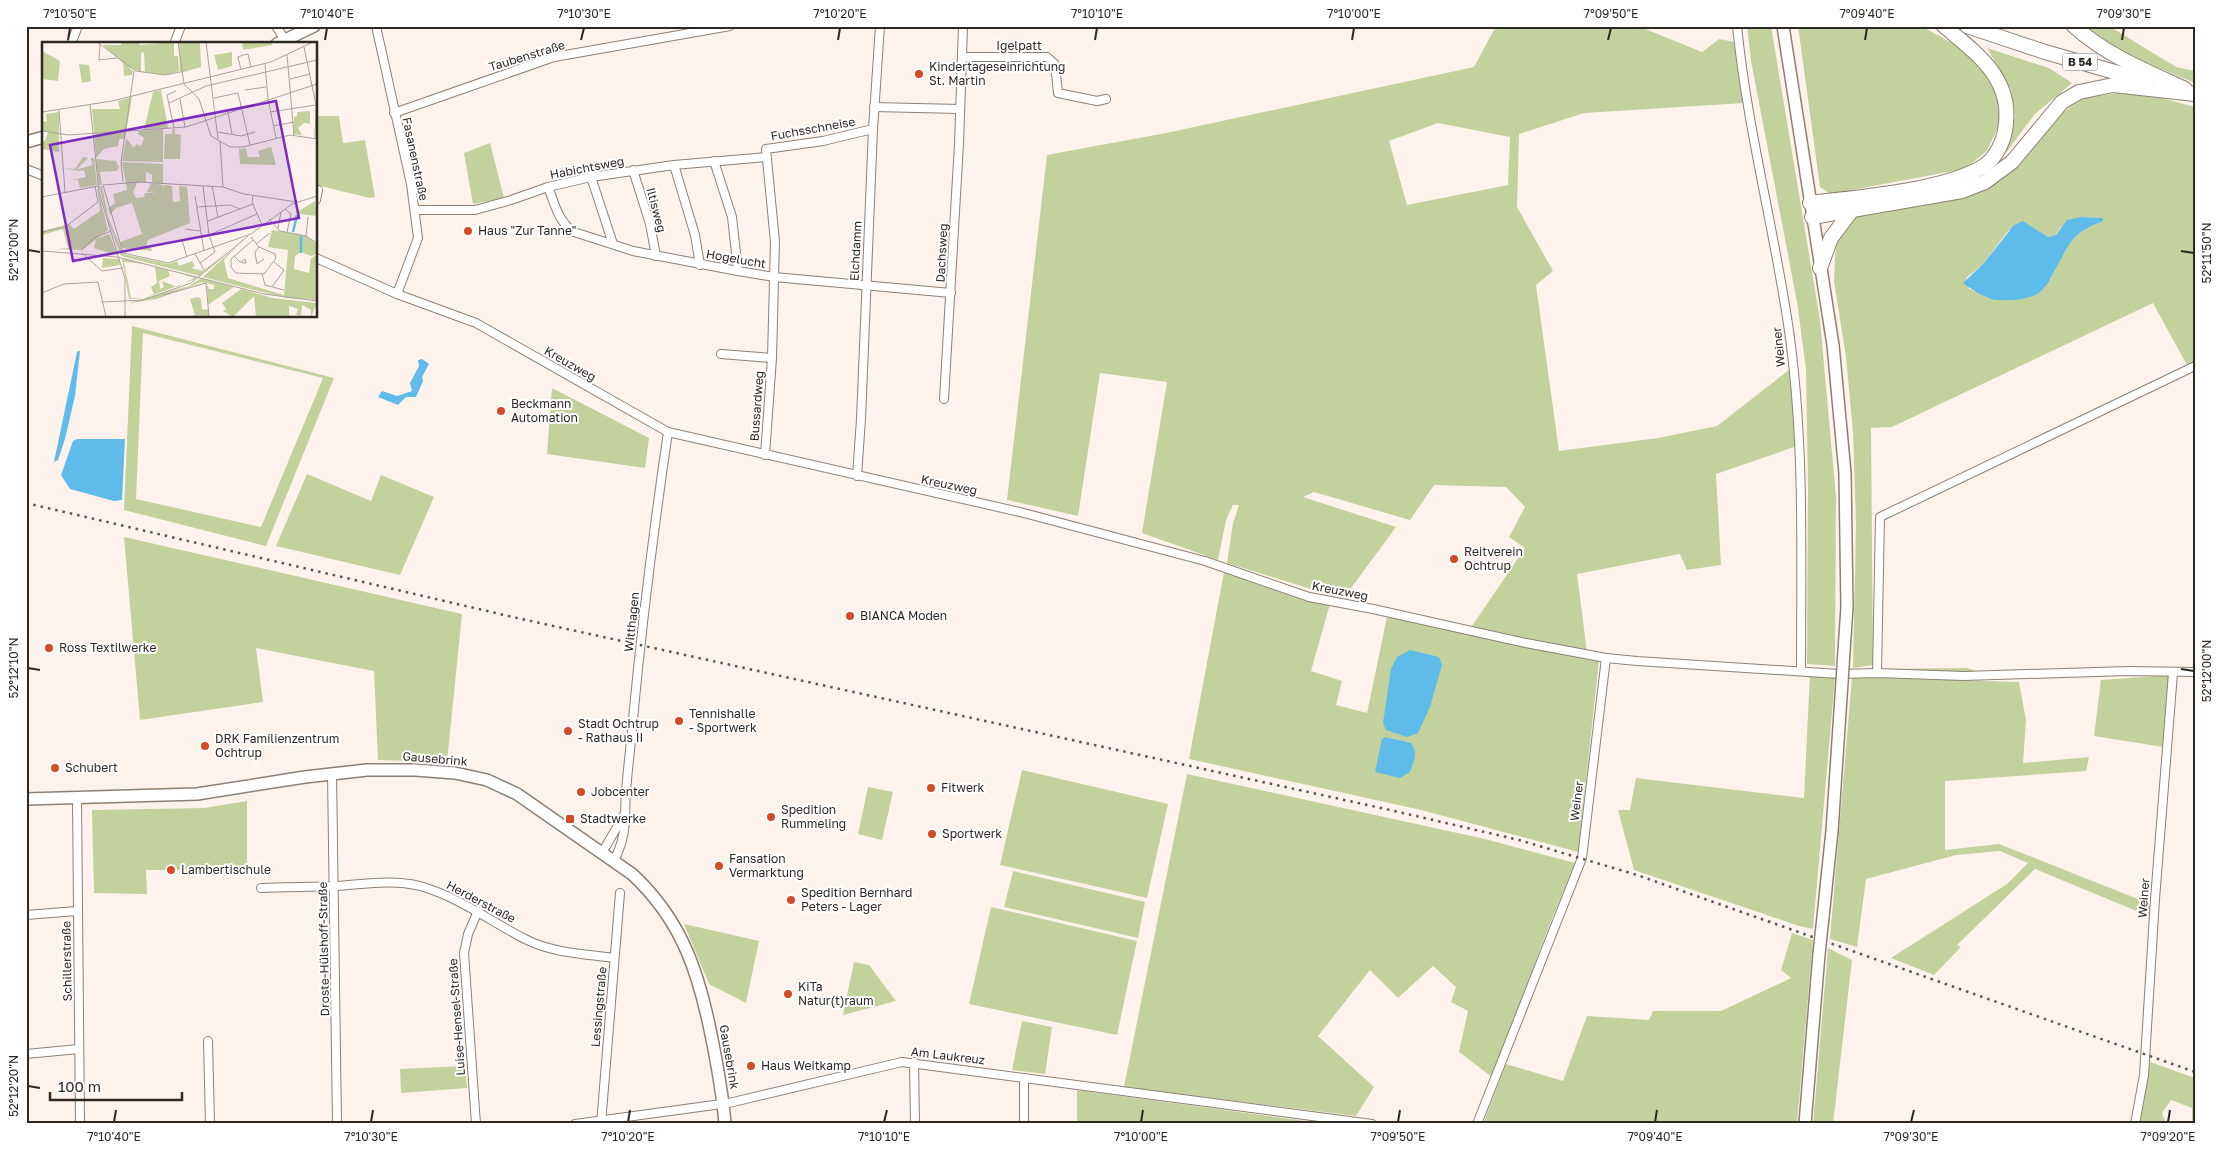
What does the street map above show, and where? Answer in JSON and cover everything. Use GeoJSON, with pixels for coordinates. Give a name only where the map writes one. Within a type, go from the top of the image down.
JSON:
{"type":"FeatureCollection","features":[{"type":"Feature","properties":{"kind":"highway"},"geometry":{"type":"LineString","coordinates":[[1811,210],[1943,182],[1965,175],[1985,165],[2000,147],[2006,129],[2008,112],[2002,85],[1982,58],[1944,26]]}},
{"type":"Feature","properties":{"kind":"highway","name":"B 54"},"geometry":{"type":"LineString","coordinates":[[1967,26],[2100,68],[2195,94]]}},
{"type":"Feature","properties":{"kind":"highway"},"geometry":{"type":"LineString","coordinates":[[2074,26],[2090,40],[2115,56],[2195,94]]}},
{"type":"Feature","properties":{"kind":"highway"},"geometry":{"type":"LineString","coordinates":[[1811,210],[1853,209],[1962,190],[1985,182],[2012,162],[2062,102],[2078,92],[2114,85],[2195,94]]}},
{"type":"Feature","properties":{"kind":"highway"},"geometry":{"type":"LineString","coordinates":[[1820,268],[1831,238],[1853,209]]}},
{"type":"Feature","properties":{"kind":"main road"},"geometry":{"type":"LineString","coordinates":[[281,42],[314,26]]}},
{"type":"Feature","properties":{"kind":"main road"},"geometry":{"type":"LineString","coordinates":[[1783,26],[1833,345],[1845,473],[1847,607],[1832,831],[1818,954],[1805,1124]]}},
{"type":"Feature","properties":{"kind":"main road"},"geometry":{"type":"LineString","coordinates":[[26,142],[42,138]]}},
{"type":"Feature","properties":{"kind":"main road","name":"Gausebrink"},"geometry":{"type":"LineString","coordinates":[[26,798],[197,794],[332,773],[415,770],[455,773],[480,778],[499,785],[526,799],[632,874],[658,902],[674,925],[696,971],[708,1017],[725,1124]]}},
{"type":"Feature","properties":{"kind":"street"},"geometry":{"type":"LineString","coordinates":[[72,42],[78,26]]}},
{"type":"Feature","properties":{"kind":"street"},"geometry":{"type":"LineString","coordinates":[[175,42],[180,26]]}},
{"type":"Feature","properties":{"kind":"street"},"geometry":{"type":"LineString","coordinates":[[276,26],[281,42]]}},
{"type":"Feature","properties":{"kind":"street","name":"Fasanenstraße"},"geometry":{"type":"LineString","coordinates":[[376,26],[415,210],[418,238],[397,294]]}},
{"type":"Feature","properties":{"kind":"street","name":"Taubenstraße"},"geometry":{"type":"LineString","coordinates":[[394,113],[554,57],[730,26]]}},
{"type":"Feature","properties":{"kind":"street","name":"Elchdamm"},"geometry":{"type":"LineString","coordinates":[[857,476],[862,419],[874,107],[880,26]]}},
{"type":"Feature","properties":{"kind":"street","name":"Dachsweg"},"geometry":{"type":"LineString","coordinates":[[944,399],[951,293],[963,26]]}},
{"type":"Feature","properties":{"kind":"street","name":"Weiner"},"geometry":{"type":"LineString","coordinates":[[1737,26],[1757,154],[1788,324],[1799,429],[1801,670]]}},
{"type":"Feature","properties":{"kind":"street","name":"Igelpatt"},"geometry":{"type":"LineString","coordinates":[[962,57],[1047,57],[1055,64],[1058,93],[1097,101],[1106,99]]}},
{"type":"Feature","properties":{"kind":"street"},"geometry":{"type":"LineString","coordinates":[[874,107],[960,109]]}},
{"type":"Feature","properties":{"kind":"street","name":"Fuchsschneise"},"geometry":{"type":"LineString","coordinates":[[766,157],[766,149],[823,141],[873,129]]}},
{"type":"Feature","properties":{"kind":"street","name":"Habichtsweg"},"geometry":{"type":"LineString","coordinates":[[415,210],[475,210],[548,187],[591,177],[674,165],[766,157]]}},
{"type":"Feature","properties":{"kind":"street","name":"Bussardweg"},"geometry":{"type":"LineString","coordinates":[[765,455],[772,358],[774,277],[773,212],[766,157]]}},
{"type":"Feature","properties":{"kind":"street"},"geometry":{"type":"LineString","coordinates":[[714,161],[732,217],[738,272]]}},
{"type":"Feature","properties":{"kind":"street"},"geometry":{"type":"LineString","coordinates":[[674,165],[692,226],[700,265]]}},
{"type":"Feature","properties":{"kind":"street"},"geometry":{"type":"LineString","coordinates":[[26,169],[42,175]]}},
{"type":"Feature","properties":{"kind":"street","name":"Iltisweg"},"geometry":{"type":"LineString","coordinates":[[633,170],[650,224],[656,256]]}},
{"type":"Feature","properties":{"kind":"street"},"geometry":{"type":"LineString","coordinates":[[591,177],[613,244]]}},
{"type":"Feature","properties":{"kind":"street","name":"Hogelucht"},"geometry":{"type":"LineString","coordinates":[[548,187],[561,221],[567,228],[574,232],[656,256],[774,277],[951,293]]}},
{"type":"Feature","properties":{"kind":"street","name":"Kreuzweg"},"geometry":{"type":"LineString","coordinates":[[318,259],[397,294],[476,323],[668,432],[1020,512],[1179,554],[1309,597],[1606,658]]}},
{"type":"Feature","properties":{"kind":"street","name":"Bussardweg"},"geometry":{"type":"LineString","coordinates":[[721,354],[772,358]]}},
{"type":"Feature","properties":{"kind":"street"},"geometry":{"type":"LineString","coordinates":[[1877,673],[1880,517],[2195,366]]}},
{"type":"Feature","properties":{"kind":"street","name":"Witthagen"},"geometry":{"type":"LineString","coordinates":[[614,861],[623,841],[626,823],[624,815],[640,645],[668,432]]}},
{"type":"Feature","properties":{"kind":"street"},"geometry":{"type":"LineString","coordinates":[[1606,658],[1839,674],[1877,673],[1964,676],[2128,671],[2195,672]]}},
{"type":"Feature","properties":{"kind":"street","name":"Weiner"},"geometry":{"type":"LineString","coordinates":[[1477,1124],[1582,858],[1606,658]]}},
{"type":"Feature","properties":{"kind":"street","name":"Weiner"},"geometry":{"type":"LineString","coordinates":[[2135,1124],[2144,1075],[2155,899],[2173,673]]}},
{"type":"Feature","properties":{"kind":"street","name":"Droste-Hülshoff-Straße"},"geometry":{"type":"LineString","coordinates":[[332,773],[337,1124]]}},
{"type":"Feature","properties":{"kind":"street","name":"Schillerstraße"},"geometry":{"type":"LineString","coordinates":[[77,797],[80,1124]]}},
{"type":"Feature","properties":{"kind":"street","name":"Witthagen"},"geometry":{"type":"LineString","coordinates":[[602,853],[624,815]]}},
{"type":"Feature","properties":{"kind":"street","name":"Herderstraße"},"geometry":{"type":"LineString","coordinates":[[261,888],[335,886],[396,881],[444,894],[478,911],[527,940],[557,950],[614,958]]}},
{"type":"Feature","properties":{"kind":"street","name":"Lessingstraße"},"geometry":{"type":"LineString","coordinates":[[601,1122],[620,893]]}},
{"type":"Feature","properties":{"kind":"street"},"geometry":{"type":"LineString","coordinates":[[26,915],[77,911]]}},
{"type":"Feature","properties":{"kind":"street","name":"Luise-Hensel-Straße"},"geometry":{"type":"LineString","coordinates":[[476,1124],[464,953],[468,934],[478,911]]}},
{"type":"Feature","properties":{"kind":"street"},"geometry":{"type":"LineString","coordinates":[[208,1041],[210,1124]]}},
{"type":"Feature","properties":{"kind":"street"},"geometry":{"type":"LineString","coordinates":[[26,1054],[79,1049]]}},
{"type":"Feature","properties":{"kind":"street","name":"Am Laukreuz"},"geometry":{"type":"LineString","coordinates":[[575,1124],[723,1104],[902,1062],[914,1062],[1372,1124]]}},
{"type":"Feature","properties":{"kind":"street"},"geometry":{"type":"LineString","coordinates":[[914,1062],[914,1124]]}},
{"type":"Feature","properties":{"kind":"street"},"geometry":{"type":"LineString","coordinates":[[1024,1078],[1024,1124]]}},
{"type":"Feature","properties":{"kind":"green space"},"geometry":{"type":"Polygon","coordinates":[[[1496,26],[1638,26],[1702,52],[1719,39],[1735,42],[1744,103],[1584,113],[1519,134],[1517,207],[1553,271],[1536,285],[1559,451],[1658,438],[1717,426],[1789,370],[1797,446],[1716,474],[1721,565],[1687,570],[1680,554],[1577,574],[1587,652],[1472,626],[1525,548],[1509,537],[1525,507],[1506,487],[1434,485],[1410,520],[1314,492],[1303,497],[1396,527],[1343,599],[1227,563],[1233,523],[1239,505],[1233,505],[1226,520],[1218,560],[1142,533],[1167,382],[1100,373],[1078,516],[1007,500],[1047,155],[1166,133],[1474,67],[1496,26]],[[1438,123],[1389,141],[1407,205],[1508,185],[1510,137],[1438,123]]]}},
{"type":"Feature","properties":{"kind":"green space"},"geometry":{"type":"Polygon","coordinates":[[[1747,26],[1771,26],[1820,320],[1836,497],[1835,666],[1807,664],[1808,489],[1806,369],[1797,302],[1751,61],[1747,26]]]}},
{"type":"Feature","properties":{"kind":"green space"},"geometry":{"type":"Polygon","coordinates":[[[1798,26],[1921,26],[1963,49],[1978,61],[2001,91],[2000,123],[1987,151],[1964,169],[1830,194],[1820,187],[1798,26]]]}},
{"type":"Feature","properties":{"kind":"green space"},"geometry":{"type":"Polygon","coordinates":[[[2086,26],[2109,26],[2176,67],[2195,71],[2195,83],[2127,55],[2086,26]]]}},
{"type":"Feature","properties":{"kind":"green space"},"geometry":{"type":"Polygon","coordinates":[[[1987,48],[2049,68],[2072,83],[2035,114],[2005,154],[2015,116],[2011,89],[1987,48]]]}},
{"type":"Feature","properties":{"kind":"green space"},"geometry":{"type":"Polygon","coordinates":[[[2119,93],[2154,96],[2195,107],[2195,364],[2188,367],[2153,303],[1892,427],[1871,428],[1873,665],[1853,668],[1856,524],[1853,433],[1846,357],[1834,281],[1836,238],[1844,222],[1858,214],[1961,197],[2050,121],[2084,98],[2119,93]],[[2081,217],[2061,227],[2056,235],[2048,237],[2023,221],[2007,232],[1984,263],[1966,278],[1969,289],[1982,293],[2050,280],[2069,244],[2082,232],[2102,221],[2102,218],[2081,217]]]}},
{"type":"Feature","properties":{"kind":"green space"},"geometry":{"type":"Polygon","coordinates":[[[318,116],[339,116],[343,143],[365,140],[375,197],[370,198],[318,185],[318,116]]]}},
{"type":"Feature","properties":{"kind":"green space"},"geometry":{"type":"Polygon","coordinates":[[[490,143],[504,198],[473,204],[464,153],[490,143]]]}},
{"type":"Feature","properties":{"kind":"green space"},"geometry":{"type":"Polygon","coordinates":[[[132,326],[334,378],[266,546],[124,510],[132,326]],[[143,333],[136,499],[261,527],[323,378],[143,333]]]}},
{"type":"Feature","properties":{"kind":"green space"},"geometry":{"type":"Polygon","coordinates":[[[552,388],[649,438],[645,468],[547,454],[552,388]]]}},
{"type":"Feature","properties":{"kind":"green space"},"geometry":{"type":"Polygon","coordinates":[[[307,474],[371,501],[381,475],[434,497],[400,575],[276,546],[307,474]]]}},
{"type":"Feature","properties":{"kind":"green space"},"geometry":{"type":"Polygon","coordinates":[[[124,537],[462,614],[447,762],[378,760],[374,671],[256,648],[263,702],[140,720],[124,537]]]}},
{"type":"Feature","properties":{"kind":"green space"},"geometry":{"type":"Polygon","coordinates":[[[1224,572],[1305,601],[1330,604],[1311,671],[1342,681],[1336,705],[1367,713],[1387,617],[1599,661],[1578,852],[1421,810],[1189,759],[1224,572]]]}},
{"type":"Feature","properties":{"kind":"green space"},"geometry":{"type":"Polygon","coordinates":[[[1967,668],[1982,673],[1888,672],[1881,669],[1967,668]]]}},
{"type":"Feature","properties":{"kind":"green space"},"geometry":{"type":"Polygon","coordinates":[[[1810,674],[1835,678],[1813,929],[1799,926],[1634,870],[1618,810],[1630,810],[1636,778],[1804,798],[1810,674]]]}},
{"type":"Feature","properties":{"kind":"green space"},"geometry":{"type":"Polygon","coordinates":[[[2171,675],[2163,747],[2094,736],[2101,680],[2171,675]]]}},
{"type":"Feature","properties":{"kind":"green space"},"geometry":{"type":"Polygon","coordinates":[[[1852,677],[2019,682],[2026,720],[2023,763],[2089,757],[2086,771],[1945,781],[1945,850],[1999,844],[2153,905],[2151,917],[2035,869],[1957,945],[1961,947],[1934,975],[1891,958],[2007,884],[2028,863],[2000,851],[1956,855],[1866,879],[1857,947],[1830,939],[1852,677]]]}},
{"type":"Feature","properties":{"kind":"green space"},"geometry":{"type":"Polygon","coordinates":[[[1022,770],[1168,804],[1147,898],[1000,865],[1022,770]]]}},
{"type":"Feature","properties":{"kind":"green space"},"geometry":{"type":"Polygon","coordinates":[[[1187,774],[1485,839],[1575,863],[1492,1077],[1459,1052],[1468,1011],[1451,1002],[1456,987],[1433,966],[1398,998],[1370,970],[1318,1036],[1374,1087],[1356,1116],[1124,1087],[1187,774]]]}},
{"type":"Feature","properties":{"kind":"green space"},"geometry":{"type":"Polygon","coordinates":[[[868,787],[893,792],[882,840],[858,834],[868,787]]]}},
{"type":"Feature","properties":{"kind":"green space"},"geometry":{"type":"Polygon","coordinates":[[[247,801],[247,870],[146,870],[147,894],[94,893],[92,810],[204,808],[247,801]]]}},
{"type":"Feature","properties":{"kind":"green space"},"geometry":{"type":"Polygon","coordinates":[[[1013,871],[1145,902],[1138,938],[1004,907],[1013,871]]]}},
{"type":"Feature","properties":{"kind":"green space"},"geometry":{"type":"Polygon","coordinates":[[[991,907],[1137,941],[1117,1035],[969,1004],[991,907]]]}},
{"type":"Feature","properties":{"kind":"green space"},"geometry":{"type":"Polygon","coordinates":[[[684,924],[759,941],[746,1003],[709,984],[684,924]]]}},
{"type":"Feature","properties":{"kind":"green space"},"geometry":{"type":"Polygon","coordinates":[[[1792,933],[1813,940],[1797,1124],[1483,1124],[1506,1064],[1563,1081],[1587,1016],[1649,1020],[1653,1011],[1721,1011],[1791,978],[1781,970],[1792,933]]]}},
{"type":"Feature","properties":{"kind":"green space"},"geometry":{"type":"Polygon","coordinates":[[[1828,948],[1852,960],[1833,1124],[1813,1124],[1828,948]]]}},
{"type":"Feature","properties":{"kind":"green space"},"geometry":{"type":"Polygon","coordinates":[[[854,962],[869,965],[896,1001],[843,1015],[854,962]]]}},
{"type":"Feature","properties":{"kind":"green space"},"geometry":{"type":"Polygon","coordinates":[[[1022,1021],[1052,1027],[1045,1074],[1012,1070],[1022,1021]]]}},
{"type":"Feature","properties":{"kind":"green space"},"geometry":{"type":"Polygon","coordinates":[[[2150,1062],[2195,1078],[2195,1124],[2192,1124],[2192,1108],[2171,1100],[2162,1113],[2166,1124],[2138,1124],[2150,1062]]]}},
{"type":"Feature","properties":{"kind":"green space"},"geometry":{"type":"Polygon","coordinates":[[[465,1066],[467,1088],[401,1093],[400,1069],[465,1066]]]}},
{"type":"Feature","properties":{"kind":"green space"},"geometry":{"type":"Polygon","coordinates":[[[1077,1090],[1306,1121],[1305,1124],[1077,1124],[1077,1090]]]}},
{"type":"Feature","properties":{"kind":"water"},"geometry":{"type":"Polygon","coordinates":[[[2081,217],[2103,218],[2103,221],[2084,230],[2072,240],[2049,282],[2037,294],[2020,299],[1997,300],[1974,291],[1963,283],[1984,263],[2014,225],[2023,221],[2048,237],[2056,235],[2067,220],[2081,217]]]}},
{"type":"Feature","properties":{"kind":"water"},"geometry":{"type":"Polygon","coordinates":[[[80,351],[75,396],[65,439],[58,460],[54,462],[77,352],[80,351]]]}},
{"type":"Feature","properties":{"kind":"water"},"geometry":{"type":"Polygon","coordinates":[[[422,359],[429,364],[422,377],[423,381],[416,397],[406,397],[398,405],[378,397],[382,391],[397,396],[412,391],[410,383],[419,366],[418,360],[422,359]]]}},
{"type":"Feature","properties":{"kind":"water"},"geometry":{"type":"Polygon","coordinates":[[[77,439],[125,439],[122,500],[114,501],[70,489],[61,475],[73,441],[77,439]]]}},
{"type":"Feature","properties":{"kind":"water"},"geometry":{"type":"Polygon","coordinates":[[[1410,650],[1439,657],[1442,665],[1430,707],[1418,733],[1407,737],[1386,730],[1383,723],[1391,669],[1397,657],[1410,650]]]}},
{"type":"Feature","properties":{"kind":"water"},"geometry":{"type":"Polygon","coordinates":[[[1385,737],[1411,743],[1413,746],[1415,757],[1413,765],[1410,772],[1400,778],[1375,772],[1382,739],[1385,737]]]}},
{"type":"Feature","properties":{"kind":"railway"},"geometry":{"type":"LineString","coordinates":[[26,503],[517,618],[1519,840],[1637,875],[2195,1072]]}},
{"type":"Feature","properties":{"kind":"place","name":"Kindertageseinrichtung St. Martin"},"geometry":{"type":"Point","coordinates":[919,74]}},
{"type":"Feature","properties":{"kind":"place","name":"Haus \"Zur Tanne\""},"geometry":{"type":"Point","coordinates":[468,231]}},
{"type":"Feature","properties":{"kind":"place","name":"Beckmann Automation"},"geometry":{"type":"Point","coordinates":[501,411]}},
{"type":"Feature","properties":{"kind":"place","name":"Reitverein Ochtrup"},"geometry":{"type":"Point","coordinates":[1454,559]}},
{"type":"Feature","properties":{"kind":"place","name":"BIANCA Moden"},"geometry":{"type":"Point","coordinates":[850,616]}},
{"type":"Feature","properties":{"kind":"place","name":"Ross Textilwerke"},"geometry":{"type":"Point","coordinates":[49,648]}},
{"type":"Feature","properties":{"kind":"place","name":"Tennishalle - Sportwerk"},"geometry":{"type":"Point","coordinates":[679,721]}},
{"type":"Feature","properties":{"kind":"place","name":"Stadt Ochtrup - Rathaus II"},"geometry":{"type":"Point","coordinates":[568,731]}},
{"type":"Feature","properties":{"kind":"place","name":"DRK Familienzentrum Ochtrup"},"geometry":{"type":"Point","coordinates":[205,746]}},
{"type":"Feature","properties":{"kind":"place","name":"Schubert"},"geometry":{"type":"Point","coordinates":[55,768]}},
{"type":"Feature","properties":{"kind":"place","name":"Fitwerk"},"geometry":{"type":"Point","coordinates":[931,788]}},
{"type":"Feature","properties":{"kind":"place","name":"Jobcenter"},"geometry":{"type":"Point","coordinates":[581,792]}},
{"type":"Feature","properties":{"kind":"place","name":"Spedition Rummeling"},"geometry":{"type":"Point","coordinates":[771,817]}},
{"type":"Feature","properties":{"kind":"place","name":"Stadtwerke"},"geometry":{"type":"Point","coordinates":[570,819]}},
{"type":"Feature","properties":{"kind":"place","name":"Sportwerk"},"geometry":{"type":"Point","coordinates":[932,834]}},
{"type":"Feature","properties":{"kind":"place","name":"Fansation Vermarktung"},"geometry":{"type":"Point","coordinates":[719,866]}},
{"type":"Feature","properties":{"kind":"place","name":"Lambertischule"},"geometry":{"type":"Point","coordinates":[171,870]}},
{"type":"Feature","properties":{"kind":"place","name":"Spedition Bernhard Peters - Lager"},"geometry":{"type":"Point","coordinates":[791,900]}},
{"type":"Feature","properties":{"kind":"place","name":"KiTa Natur(t)raum"},"geometry":{"type":"Point","coordinates":[788,994]}},
{"type":"Feature","properties":{"kind":"place","name":"Haus Weitkamp"},"geometry":{"type":"Point","coordinates":[751,1066]}}]}
